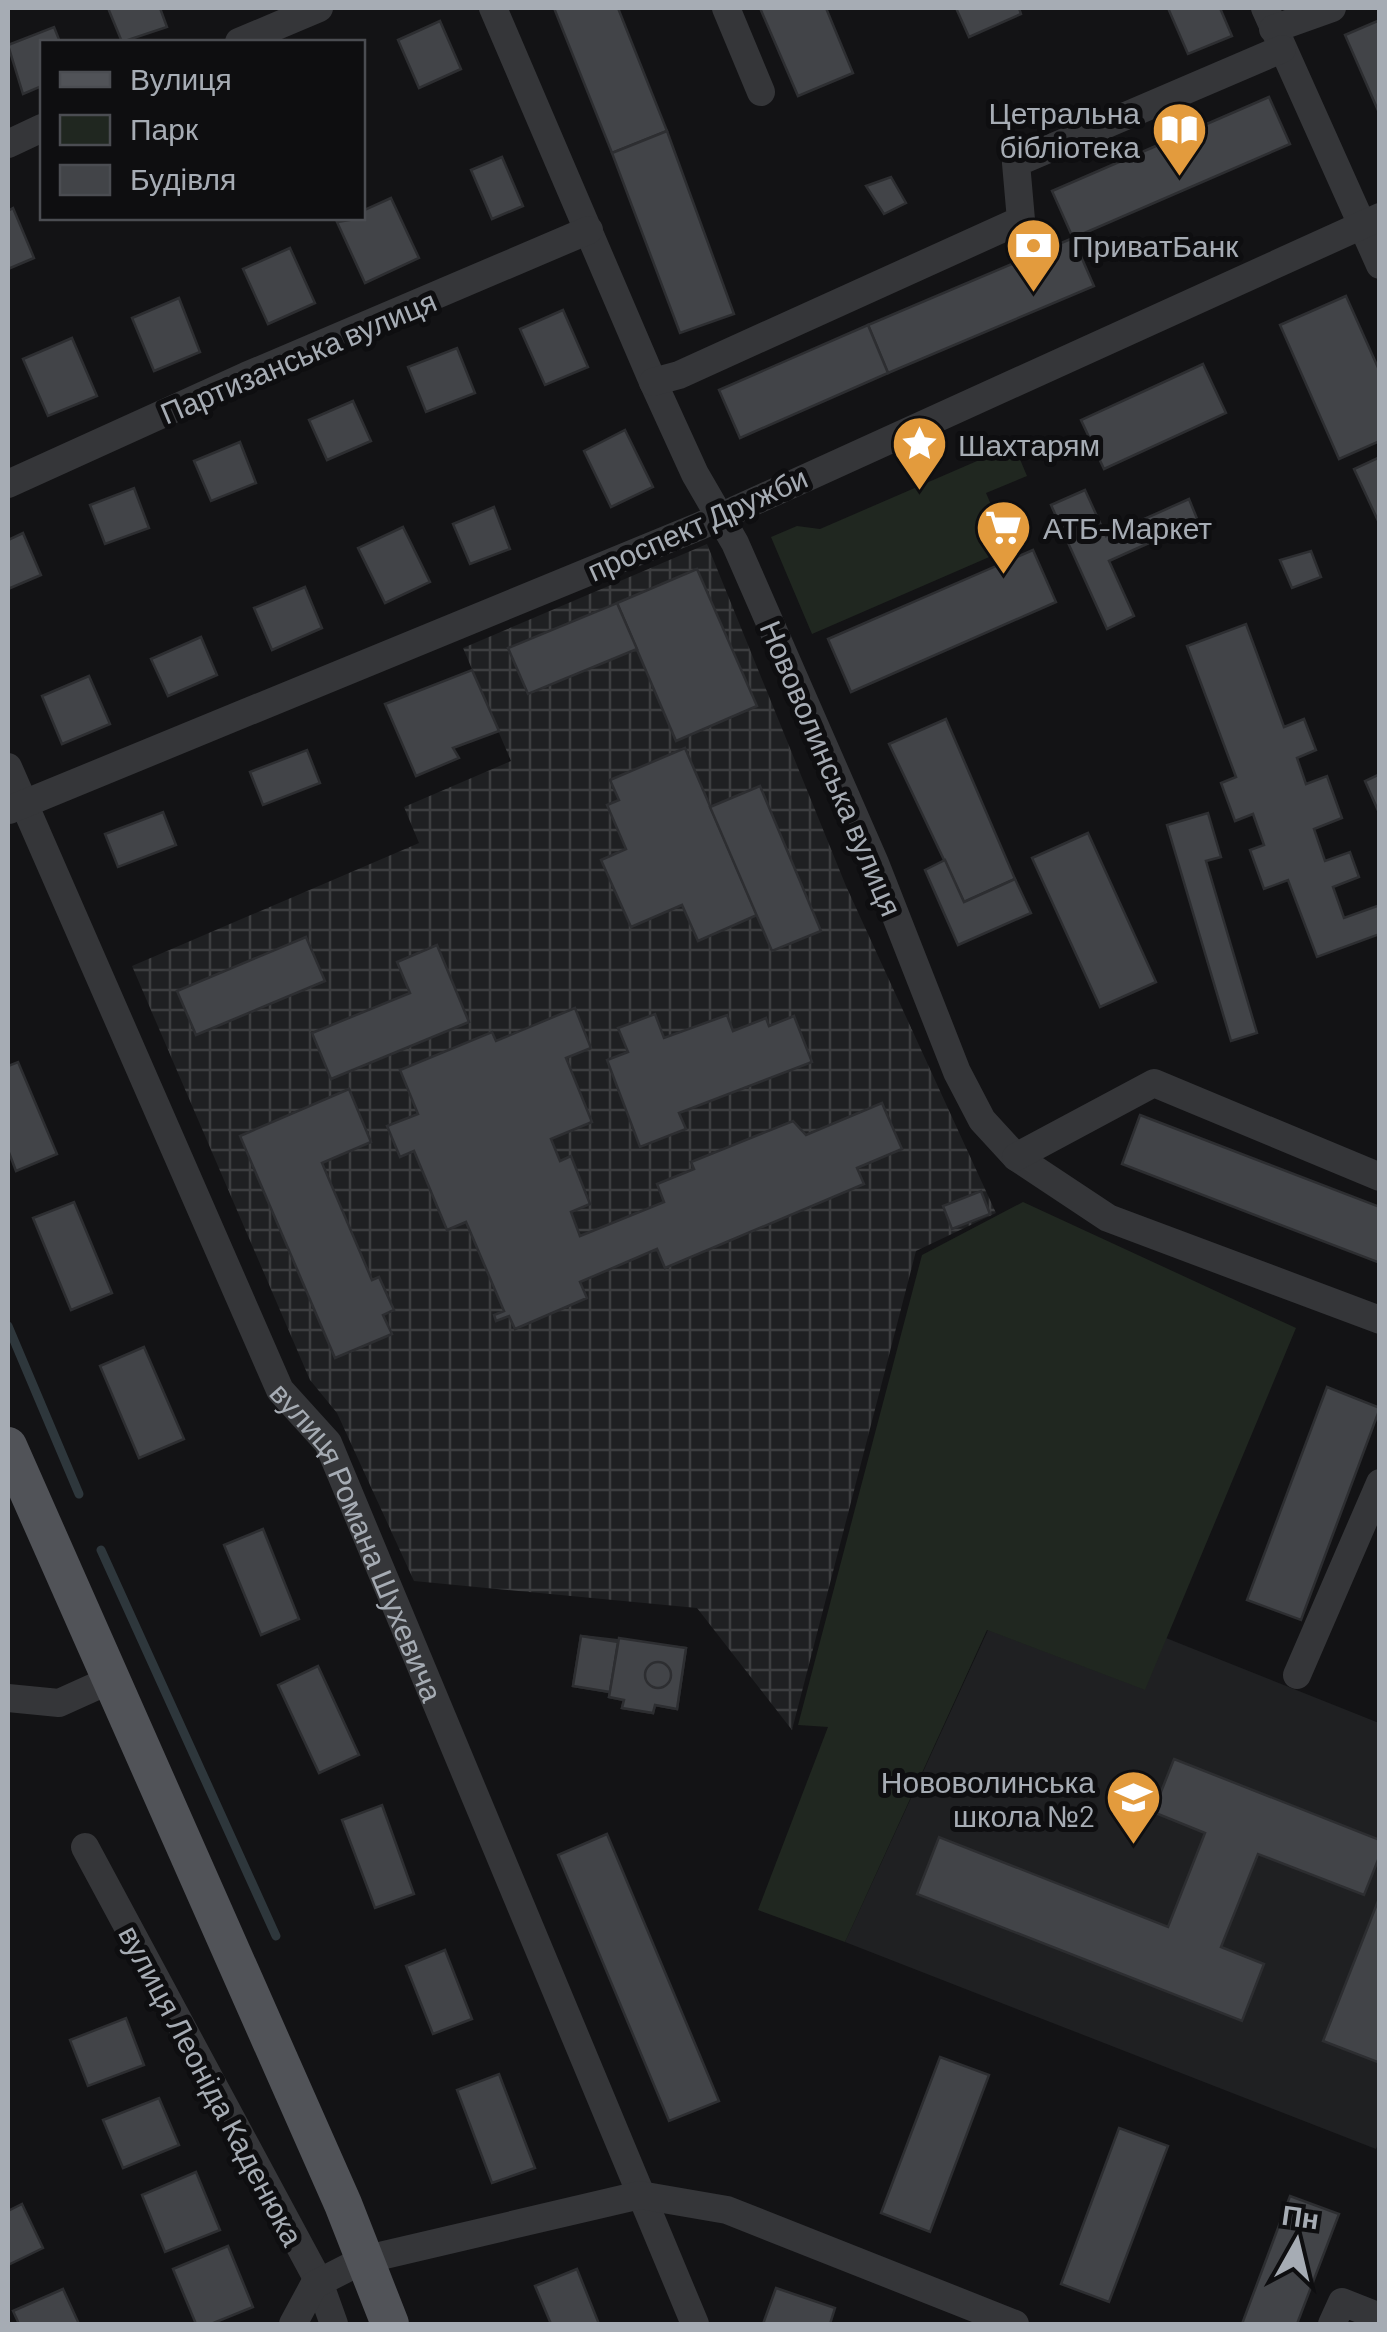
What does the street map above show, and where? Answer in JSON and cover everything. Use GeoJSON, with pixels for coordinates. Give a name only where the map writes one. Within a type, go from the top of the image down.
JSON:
{"type":"FeatureCollection","features":[{"type":"Feature","properties":{"kind":"main road"},"geometry":{"type":"LineString","coordinates":[[8,1446],[343,2204],[390,2324]]}},
{"type":"Feature","properties":{"kind":"street"},"geometry":{"type":"LineString","coordinates":[[244,40],[320,8]]}},
{"type":"Feature","properties":{"kind":"street","name":"Нововолинська вулиця"},"geometry":{"type":"LineString","coordinates":[[493,8],[653,382],[695,474],[720,515],[875,863],[957,1072],[982,1120],[1016,1156],[1108,1218],[1380,1320]]}},
{"type":"Feature","properties":{"kind":"street"},"geometry":{"type":"LineString","coordinates":[[726,8],[761,92]]}},
{"type":"Feature","properties":{"kind":"street"},"geometry":{"type":"LineString","coordinates":[[653,382],[679,374],[1021,220],[1016,163],[1273,28],[1332,8]]}},
{"type":"Feature","properties":{"kind":"street"},"geometry":{"type":"LineString","coordinates":[[1273,28],[1371,221],[1380,266]]}},
{"type":"Feature","properties":{"kind":"street"},"geometry":{"type":"LineString","coordinates":[[8,144],[40,129]]}},
{"type":"Feature","properties":{"kind":"street","name":"проспект Дружби"},"geometry":{"type":"LineString","coordinates":[[15,807],[720,515],[1371,221]]}},
{"type":"Feature","properties":{"kind":"street","name":"Партизанська вулиця"},"geometry":{"type":"LineString","coordinates":[[8,484],[246,376],[589,230]]}},
{"type":"Feature","properties":{"kind":"street","name":"вулиця Романа Шухевича"},"geometry":{"type":"LineString","coordinates":[[8,767],[15,807],[280,1390],[328,1443],[695,2324]]}},
{"type":"Feature","properties":{"kind":"street"},"geometry":{"type":"LineString","coordinates":[[1016,1156],[1154,1083],[1380,1177]]}},
{"type":"Feature","properties":{"kind":"street"},"geometry":{"type":"LineString","coordinates":[[1297,1675],[1380,1483]]}},
{"type":"Feature","properties":{"kind":"street"},"geometry":{"type":"LineString","coordinates":[[8,1698],[59,1703],[110,1680]]}},
{"type":"Feature","properties":{"kind":"street","name":"вулиця Леоніда Каденюка"},"geometry":{"type":"LineString","coordinates":[[85,1847],[318,2282],[334,2324]]}},
{"type":"Feature","properties":{"kind":"street"},"geometry":{"type":"LineString","coordinates":[[293,2324],[318,2282],[363,2260],[640,2195],[727,2210],[1016,2324]]}},
{"type":"Feature","properties":{"kind":"street"},"geometry":{"type":"LineString","coordinates":[[1332,2324],[1342,2302],[1380,2316]]}},
{"type":"Feature","properties":{"kind":"shaded area"},"geometry":{"type":"Polygon","coordinates":[[[707,544],[846,886],[996,1213],[916,1251],[792,1730],[697,1608],[414,1581],[337,1413],[310,1380],[132,966],[419,843],[404,807],[511,761],[463,648],[707,544]]]}},
{"type":"Feature","properties":{"kind":"shaded area","name":"Нововолинська школа №2"},"geometry":{"type":"Polygon","coordinates":[[[988,1630],[1144,1689],[1166,1638],[1379,1723],[1380,2140],[1376,2149],[845,1942],[988,1630]]]}},
{"type":"Feature","properties":{"kind":"green space"},"geometry":{"type":"Polygon","coordinates":[[[1014,445],[1027,476],[986,493],[1010,548],[812,634],[771,537],[797,526],[820,529],[1014,445]]]}},
{"type":"Feature","properties":{"kind":"green space"},"geometry":{"type":"Polygon","coordinates":[[[1023,1202],[1296,1328],[1145,1690],[987,1630],[845,1942],[758,1910],[828,1727],[798,1725],[922,1255],[1023,1202]]]}},
{"type":"Feature","properties":{"kind":"building"},"geometry":{"type":"Polygon","coordinates":[[[108,8],[160,8],[167,27],[121,40],[108,8]]]}},
{"type":"Feature","properties":{"kind":"building"},"geometry":{"type":"Polygon","coordinates":[[[554,8],[618,8],[667,131],[612,153],[554,8]]]}},
{"type":"Feature","properties":{"kind":"building"},"geometry":{"type":"Polygon","coordinates":[[[760,8],[826,8],[853,73],[798,96],[760,8]]]}},
{"type":"Feature","properties":{"kind":"building"},"geometry":{"type":"Polygon","coordinates":[[[956,8],[1019,8],[1021,14],[969,37],[956,8]]]}},
{"type":"Feature","properties":{"kind":"building"},"geometry":{"type":"Polygon","coordinates":[[[1168,8],[1220,8],[1232,36],[1188,54],[1168,8]]]}},
{"type":"Feature","properties":{"kind":"building"},"geometry":{"type":"Polygon","coordinates":[[[1380,20],[1380,115],[1345,35],[1380,20]]]}},
{"type":"Feature","properties":{"kind":"building"},"geometry":{"type":"Polygon","coordinates":[[[440,21],[461,69],[419,88],[398,40],[440,21]]]}},
{"type":"Feature","properties":{"kind":"building"},"geometry":{"type":"Polygon","coordinates":[[[54,27],[59,40],[40,40],[40,87],[23,94],[8,45],[54,27]]]}},
{"type":"Feature","properties":{"kind":"building"},"geometry":{"type":"Polygon","coordinates":[[[1269,97],[1290,144],[1073,238],[1052,191],[1269,97]]]}},
{"type":"Feature","properties":{"kind":"building"},"geometry":{"type":"Polygon","coordinates":[[[667,131],[734,314],[680,333],[612,153],[667,131]]]}},
{"type":"Feature","properties":{"kind":"building"},"geometry":{"type":"Polygon","coordinates":[[[502,157],[523,206],[492,219],[471,170],[502,157]]]}},
{"type":"Feature","properties":{"kind":"building"},"geometry":{"type":"Polygon","coordinates":[[[891,177],[906,203],[884,214],[866,186],[891,177]]]}},
{"type":"Feature","properties":{"kind":"building"},"geometry":{"type":"Polygon","coordinates":[[[391,198],[419,258],[365,283],[337,222],[365,220],[365,210],[391,198]]]}},
{"type":"Feature","properties":{"kind":"building"},"geometry":{"type":"Polygon","coordinates":[[[13,208],[34,258],[8,269],[8,211],[13,208]]]}},
{"type":"Feature","properties":{"kind":"building"},"geometry":{"type":"Polygon","coordinates":[[[1073,238],[1094,286],[888,373],[868,325],[1073,238]]]}},
{"type":"Feature","properties":{"kind":"building"},"geometry":{"type":"Polygon","coordinates":[[[290,248],[315,303],[268,324],[243,269],[290,248]]]}},
{"type":"Feature","properties":{"kind":"building"},"geometry":{"type":"Polygon","coordinates":[[[1346,296],[1380,372],[1380,441],[1339,459],[1280,325],[1346,296]]]}},
{"type":"Feature","properties":{"kind":"building"},"geometry":{"type":"Polygon","coordinates":[[[179,298],[200,352],[154,371],[132,318],[179,298]]]}},
{"type":"Feature","properties":{"kind":"building"},"geometry":{"type":"Polygon","coordinates":[[[563,310],[588,367],[545,385],[520,329],[563,310]]]}},
{"type":"Feature","properties":{"kind":"building"},"geometry":{"type":"Polygon","coordinates":[[[868,325],[888,373],[740,438],[719,390],[868,325]]]}},
{"type":"Feature","properties":{"kind":"building"},"geometry":{"type":"Polygon","coordinates":[[[72,338],[97,396],[48,416],[23,359],[72,338]]]}},
{"type":"Feature","properties":{"kind":"building"},"geometry":{"type":"Polygon","coordinates":[[[457,348],[475,393],[426,412],[408,367],[457,348]]]}},
{"type":"Feature","properties":{"kind":"building"},"geometry":{"type":"Polygon","coordinates":[[[1203,364],[1226,413],[1104,469],[1081,420],[1203,364]]]}},
{"type":"Feature","properties":{"kind":"building"},"geometry":{"type":"Polygon","coordinates":[[[353,401],[371,441],[327,460],[309,420],[353,401]]]}},
{"type":"Feature","properties":{"kind":"building"},"geometry":{"type":"Polygon","coordinates":[[[625,430],[653,487],[611,507],[584,451],[625,430]]]}},
{"type":"Feature","properties":{"kind":"building"},"geometry":{"type":"Polygon","coordinates":[[[240,442],[256,483],[211,501],[194,461],[240,442]]]}},
{"type":"Feature","properties":{"kind":"building"},"geometry":{"type":"Polygon","coordinates":[[[1380,457],[1380,525],[1354,469],[1380,457]]]}},
{"type":"Feature","properties":{"kind":"building"},"geometry":{"type":"Polygon","coordinates":[[[134,488],[149,528],[105,544],[90,505],[134,488]]]}},
{"type":"Feature","properties":{"kind":"building"},"geometry":{"type":"Polygon","coordinates":[[[1085,490],[1106,536],[1189,499],[1198,521],[1109,561],[1134,616],[1107,629],[1051,505],[1085,490]]]}},
{"type":"Feature","properties":{"kind":"building"},"geometry":{"type":"Polygon","coordinates":[[[494,507],[510,549],[470,564],[453,524],[494,507]]]}},
{"type":"Feature","properties":{"kind":"building"},"geometry":{"type":"Polygon","coordinates":[[[403,527],[430,582],[385,603],[358,548],[403,527]]]}},
{"type":"Feature","properties":{"kind":"building"},"geometry":{"type":"Polygon","coordinates":[[[23,533],[41,575],[8,589],[8,540],[23,533]]]}},
{"type":"Feature","properties":{"kind":"building"},"geometry":{"type":"Polygon","coordinates":[[[1033,550],[1056,602],[851,692],[828,639],[1033,550]]]}},
{"type":"Feature","properties":{"kind":"building"},"geometry":{"type":"Polygon","coordinates":[[[1311,551],[1321,577],[1292,588],[1280,560],[1311,551]]]}},
{"type":"Feature","properties":{"kind":"building"},"geometry":{"type":"Polygon","coordinates":[[[697,569],[757,706],[676,741],[617,603],[697,569]]]}},
{"type":"Feature","properties":{"kind":"building"},"geometry":{"type":"Polygon","coordinates":[[[305,587],[322,628],[272,650],[254,608],[305,587]]]}},
{"type":"Feature","properties":{"kind":"building"},"geometry":{"type":"Polygon","coordinates":[[[617,603],[637,649],[528,694],[508,648],[617,603]]]}},
{"type":"Feature","properties":{"kind":"building"},"geometry":{"type":"Polygon","coordinates":[[[1246,624],[1284,727],[1304,719],[1316,750],[1297,758],[1306,784],[1327,776],[1342,818],[1314,829],[1325,861],[1350,852],[1359,877],[1333,887],[1344,918],[1380,905],[1380,934],[1317,957],[1288,880],[1264,889],[1250,850],[1264,845],[1253,814],[1235,821],[1221,783],[1236,777],[1187,646],[1246,624]]]}},
{"type":"Feature","properties":{"kind":"building"},"geometry":{"type":"Polygon","coordinates":[[[201,637],[217,675],[168,696],[151,659],[201,637]]]}},
{"type":"Feature","properties":{"kind":"building"},"geometry":{"type":"Polygon","coordinates":[[[472,670],[499,731],[453,748],[459,758],[416,776],[385,704],[472,670]]]}},
{"type":"Feature","properties":{"kind":"building"},"geometry":{"type":"Polygon","coordinates":[[[89,676],[110,724],[62,744],[42,696],[89,676]]]}},
{"type":"Feature","properties":{"kind":"building"},"geometry":{"type":"Polygon","coordinates":[[[946,719],[1015,879],[964,902],[889,744],[946,719]]]}},
{"type":"Feature","properties":{"kind":"building"},"geometry":{"type":"Polygon","coordinates":[[[685,748],[757,915],[698,941],[682,905],[631,927],[601,860],[626,849],[607,805],[619,800],[610,780],[685,748]]]}},
{"type":"Feature","properties":{"kind":"building"},"geometry":{"type":"Polygon","coordinates":[[[307,750],[320,783],[263,805],[250,772],[307,750]]]}},
{"type":"Feature","properties":{"kind":"building"},"geometry":{"type":"Polygon","coordinates":[[[1380,774],[1380,815],[1365,781],[1380,774]]]}},
{"type":"Feature","properties":{"kind":"building"},"geometry":{"type":"Polygon","coordinates":[[[760,786],[821,931],[772,951],[710,807],[760,786]]]}},
{"type":"Feature","properties":{"kind":"building"},"geometry":{"type":"Polygon","coordinates":[[[163,812],[176,845],[118,867],[105,834],[163,812]]]}},
{"type":"Feature","properties":{"kind":"building"},"geometry":{"type":"Polygon","coordinates":[[[1208,813],[1221,857],[1206,861],[1257,1033],[1231,1041],[1167,825],[1208,813]]]}},
{"type":"Feature","properties":{"kind":"building"},"geometry":{"type":"Polygon","coordinates":[[[1088,833],[1156,982],[1100,1007],[1032,858],[1088,833]]]}},
{"type":"Feature","properties":{"kind":"building"},"geometry":{"type":"Polygon","coordinates":[[[945,860],[964,902],[1015,879],[1031,913],[958,945],[925,870],[945,860]]]}},
{"type":"Feature","properties":{"kind":"building"},"geometry":{"type":"Polygon","coordinates":[[[306,937],[325,981],[196,1035],[177,991],[306,937]]]}},
{"type":"Feature","properties":{"kind":"building"},"geometry":{"type":"Polygon","coordinates":[[[437,945],[469,1022],[331,1079],[312,1033],[410,993],[397,962],[437,945]]]}},
{"type":"Feature","properties":{"kind":"building"},"geometry":{"type":"Polygon","coordinates":[[[575,1008],[591,1048],[566,1058],[592,1122],[551,1139],[560,1161],[571,1156],[590,1204],[571,1212],[580,1236],[664,1202],[657,1184],[694,1169],[691,1162],[793,1121],[806,1135],[882,1103],[902,1149],[857,1168],[864,1184],[665,1268],[657,1249],[580,1282],[587,1298],[515,1329],[509,1316],[496,1321],[494,1315],[504,1311],[466,1222],[447,1230],[414,1151],[400,1157],[387,1126],[418,1114],[400,1070],[492,1032],[496,1041],[575,1008]]]}},
{"type":"Feature","properties":{"kind":"building"},"geometry":{"type":"Polygon","coordinates":[[[655,1014],[664,1038],[727,1015],[733,1031],[766,1018],[769,1026],[794,1016],[812,1062],[679,1113],[686,1129],[640,1147],[607,1060],[628,1052],[618,1028],[655,1014]]]}},
{"type":"Feature","properties":{"kind":"building"},"geometry":{"type":"Polygon","coordinates":[[[18,1062],[57,1154],[16,1171],[8,1150],[8,1066],[18,1062]]]}},
{"type":"Feature","properties":{"kind":"building"},"geometry":{"type":"Polygon","coordinates":[[[349,1089],[371,1142],[322,1163],[372,1280],[379,1277],[394,1310],[383,1315],[392,1334],[335,1358],[240,1136],[349,1089]]]}},
{"type":"Feature","properties":{"kind":"building"},"geometry":{"type":"Polygon","coordinates":[[[1140,1115],[1380,1207],[1380,1263],[1122,1164],[1140,1115]]]}},
{"type":"Feature","properties":{"kind":"building"},"geometry":{"type":"Polygon","coordinates":[[[981,1191],[990,1214],[952,1229],[943,1206],[981,1191]]]}},
{"type":"Feature","properties":{"kind":"building"},"geometry":{"type":"Polygon","coordinates":[[[74,1202],[112,1293],[71,1310],[33,1218],[74,1202]]]}},
{"type":"Feature","properties":{"kind":"building"},"geometry":{"type":"Polygon","coordinates":[[[144,1347],[184,1439],[139,1458],[100,1366],[144,1347]]]}},
{"type":"Feature","properties":{"kind":"building"},"geometry":{"type":"Polygon","coordinates":[[[1327,1387],[1380,1408],[1301,1620],[1247,1600],[1327,1387]]]}},
{"type":"Feature","properties":{"kind":"building"},"geometry":{"type":"Polygon","coordinates":[[[263,1529],[299,1619],[261,1635],[224,1545],[263,1529]]]}},
{"type":"Feature","properties":{"kind":"building"},"geometry":{"type":"Polygon","coordinates":[[[581,1636],[686,1648],[677,1709],[655,1705],[653,1713],[622,1708],[624,1700],[609,1697],[610,1692],[573,1686],[581,1636]],[[658,1662],[647,1668],[645,1676],[657,1688],[669,1683],[672,1675],[666,1664],[658,1662]]]}},
{"type":"Feature","properties":{"kind":"building"},"geometry":{"type":"Polygon","coordinates":[[[581,1636],[618,1642],[610,1692],[573,1686],[581,1636]]]}},
{"type":"Feature","properties":{"kind":"building"},"geometry":{"type":"Polygon","coordinates":[[[619,1638],[686,1648],[677,1709],[655,1705],[653,1713],[622,1708],[624,1700],[609,1697],[619,1638]]]}},
{"type":"Feature","properties":{"kind":"building"},"geometry":{"type":"Polygon","coordinates":[[[658,1662],[667,1666],[671,1675],[667,1684],[658,1688],[649,1684],[645,1675],[649,1666],[658,1662]]]}},
{"type":"Feature","properties":{"kind":"building"},"geometry":{"type":"Polygon","coordinates":[[[318,1666],[359,1755],[319,1773],[278,1685],[318,1666]]]}},
{"type":"Feature","properties":{"kind":"building"},"geometry":{"type":"Polygon","coordinates":[[[1174,1759],[1380,1840],[1380,1855],[1364,1895],[1258,1854],[1221,1947],[1264,1964],[1242,2021],[917,1894],[939,1837],[1168,1927],[1205,1833],[1153,1812],[1174,1759]]]}},
{"type":"Feature","properties":{"kind":"building"},"geometry":{"type":"Polygon","coordinates":[[[382,1805],[414,1894],[375,1908],[342,1820],[382,1805]]]}},
{"type":"Feature","properties":{"kind":"building"},"geometry":{"type":"Polygon","coordinates":[[[607,1834],[719,2101],[669,2121],[558,1855],[607,1834]]]}},
{"type":"Feature","properties":{"kind":"building"},"geometry":{"type":"Polygon","coordinates":[[[1380,1896],[1380,2063],[1323,2041],[1380,1896]]]}},
{"type":"Feature","properties":{"kind":"building"},"geometry":{"type":"Polygon","coordinates":[[[445,1950],[472,2019],[433,2034],[406,1966],[445,1950]]]}},
{"type":"Feature","properties":{"kind":"building"},"geometry":{"type":"Polygon","coordinates":[[[126,2018],[144,2065],[88,2086],[70,2040],[126,2018]]]}},
{"type":"Feature","properties":{"kind":"building"},"geometry":{"type":"Polygon","coordinates":[[[940,2057],[989,2075],[930,2232],[881,2213],[940,2057]]]}},
{"type":"Feature","properties":{"kind":"building"},"geometry":{"type":"Polygon","coordinates":[[[499,2074],[535,2168],[492,2183],[457,2090],[499,2074]]]}},
{"type":"Feature","properties":{"kind":"building"},"geometry":{"type":"Polygon","coordinates":[[[159,2098],[179,2145],[123,2168],[103,2120],[159,2098]]]}},
{"type":"Feature","properties":{"kind":"building"},"geometry":{"type":"Polygon","coordinates":[[[1119,2128],[1168,2146],[1109,2302],[1061,2284],[1119,2128]]]}},
{"type":"Feature","properties":{"kind":"building"},"geometry":{"type":"Polygon","coordinates":[[[196,2172],[220,2230],[165,2252],[142,2195],[196,2172]]]}},
{"type":"Feature","properties":{"kind":"building"},"geometry":{"type":"Polygon","coordinates":[[[1290,2196],[1339,2214],[1297,2324],[1242,2324],[1290,2196]]]}},
{"type":"Feature","properties":{"kind":"building"},"geometry":{"type":"Polygon","coordinates":[[[22,2204],[43,2248],[8,2265],[8,2211],[22,2204]]]}},
{"type":"Feature","properties":{"kind":"building"},"geometry":{"type":"Polygon","coordinates":[[[228,2246],[253,2307],[211,2324],[196,2324],[173,2269],[228,2246]]]}},
{"type":"Feature","properties":{"kind":"building"},"geometry":{"type":"Polygon","coordinates":[[[577,2269],[599,2324],[551,2324],[535,2286],[577,2269]]]}},
{"type":"Feature","properties":{"kind":"building"},"geometry":{"type":"Polygon","coordinates":[[[776,2288],[835,2308],[830,2324],[763,2324],[776,2288]]]}},
{"type":"Feature","properties":{"kind":"building"},"geometry":{"type":"Polygon","coordinates":[[[63,2289],[79,2324],[19,2324],[13,2311],[63,2289]]]}},
{"type":"Feature","properties":{"kind":"waterway"},"geometry":{"type":"LineString","coordinates":[[8,1326],[79,1494]]}},
{"type":"Feature","properties":{"kind":"waterway"},"geometry":{"type":"LineString","coordinates":[[101,1550],[276,1936]]}},
{"type":"Feature","properties":{"kind":"place","name":"Цетральна бібліотека"},"geometry":{"type":"Point","coordinates":[1179,178]}},
{"type":"Feature","properties":{"kind":"place","name":"ПриватБанк"},"geometry":{"type":"Point","coordinates":[1033,294]}},
{"type":"Feature","properties":{"kind":"place","name":"Шахтарям"},"geometry":{"type":"Point","coordinates":[919,493]}},
{"type":"Feature","properties":{"kind":"place","name":"АТБ-Маркет"},"geometry":{"type":"Point","coordinates":[1004,576]}},
{"type":"Feature","properties":{"kind":"place","name":"Нововолинська школа №2"},"geometry":{"type":"Point","coordinates":[1134,1847]}}]}
